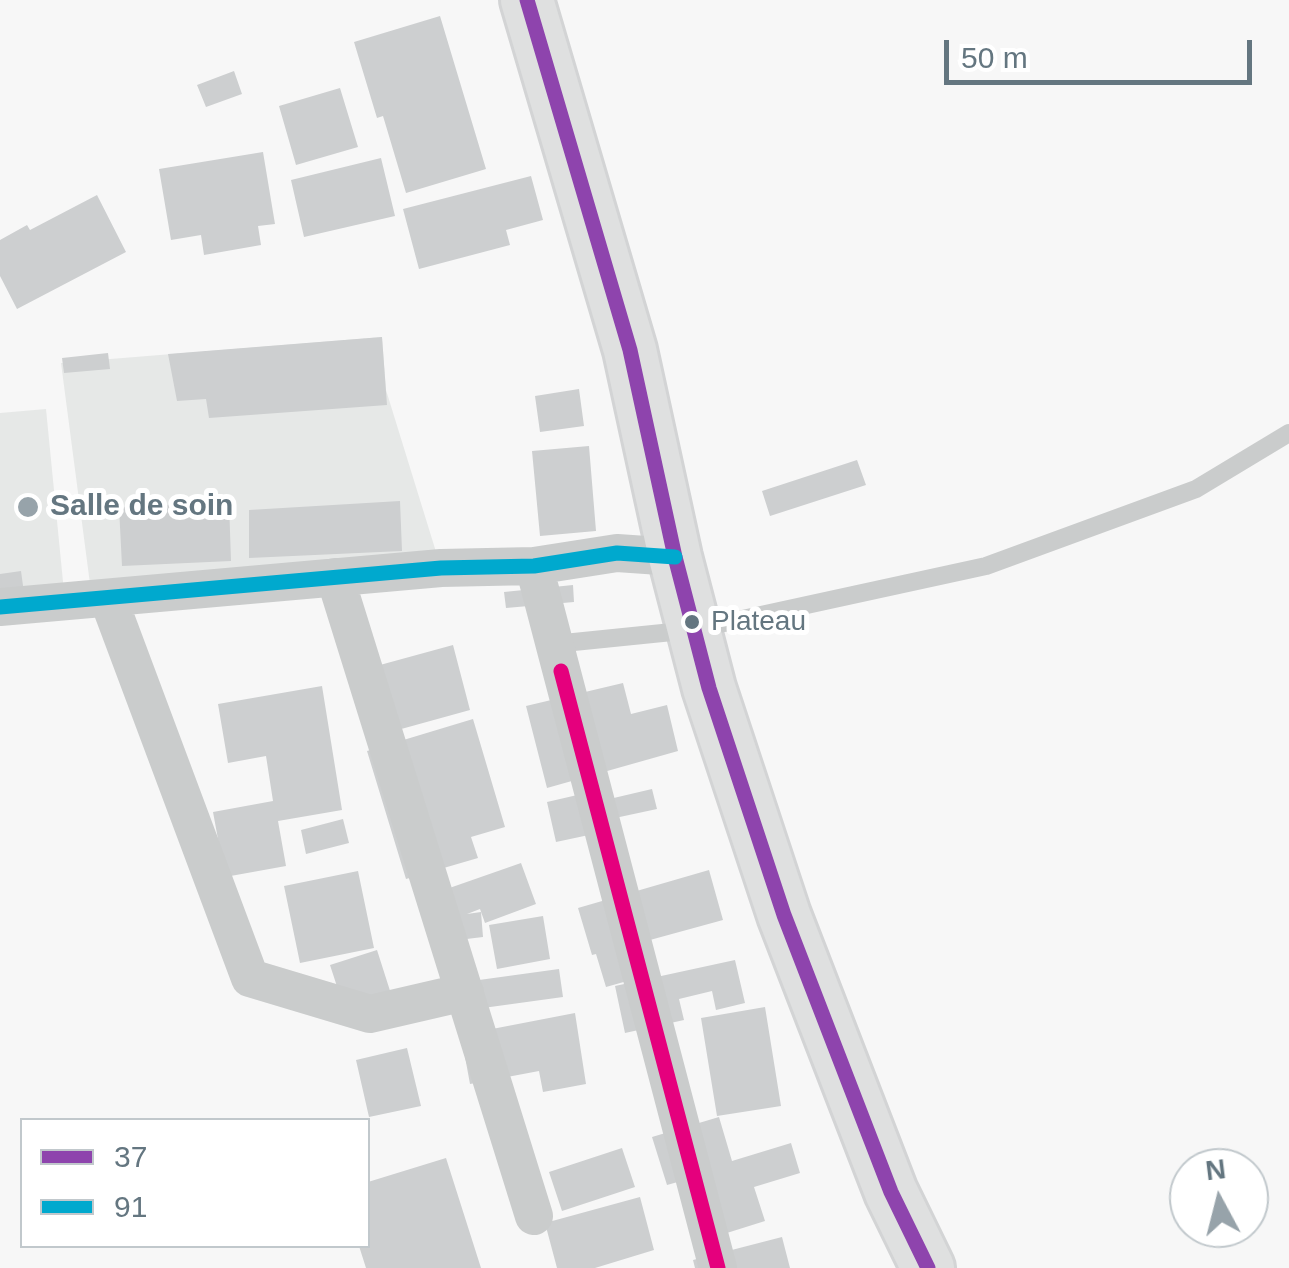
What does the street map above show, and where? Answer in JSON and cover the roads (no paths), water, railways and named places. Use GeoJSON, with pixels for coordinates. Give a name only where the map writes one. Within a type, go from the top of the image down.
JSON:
{"type":"FeatureCollection","features":[{"type":"Feature","properties":{"kind":"main road"},"geometry":{"type":"LineString","coordinates":[[527,0],[625,334],[692,630],[784,915],[892,1192],[928,1268]]}},
{"type":"Feature","properties":{"kind":"street"},"geometry":{"type":"LineString","coordinates":[[0,607],[441,568],[534,566],[617,553],[675,557]]}},
{"type":"Feature","properties":{"kind":"street"},"geometry":{"type":"LineString","coordinates":[[534,566],[718,1268]]}},
{"type":"Feature","properties":{"kind":"street"},"geometry":{"type":"LineString","coordinates":[[334,577],[534,1216]]}},
{"type":"Feature","properties":{"kind":"street"},"geometry":{"type":"LineString","coordinates":[[108,598],[250,978],[370,1014],[465,992]]}},
{"type":"Feature","properties":{"kind":"lane"},"geometry":{"type":"LineString","coordinates":[[554,644],[692,630],[986,566],[1196,489],[1289,433]]}},
{"type":"Feature","properties":{"kind":"place","name":"Salle de soin"},"geometry":{"type":"Point","coordinates":[28,507]}},
{"type":"Feature","properties":{"kind":"place","name":"Plateau"},"geometry":{"type":"Point","coordinates":[692,622]}}]}
